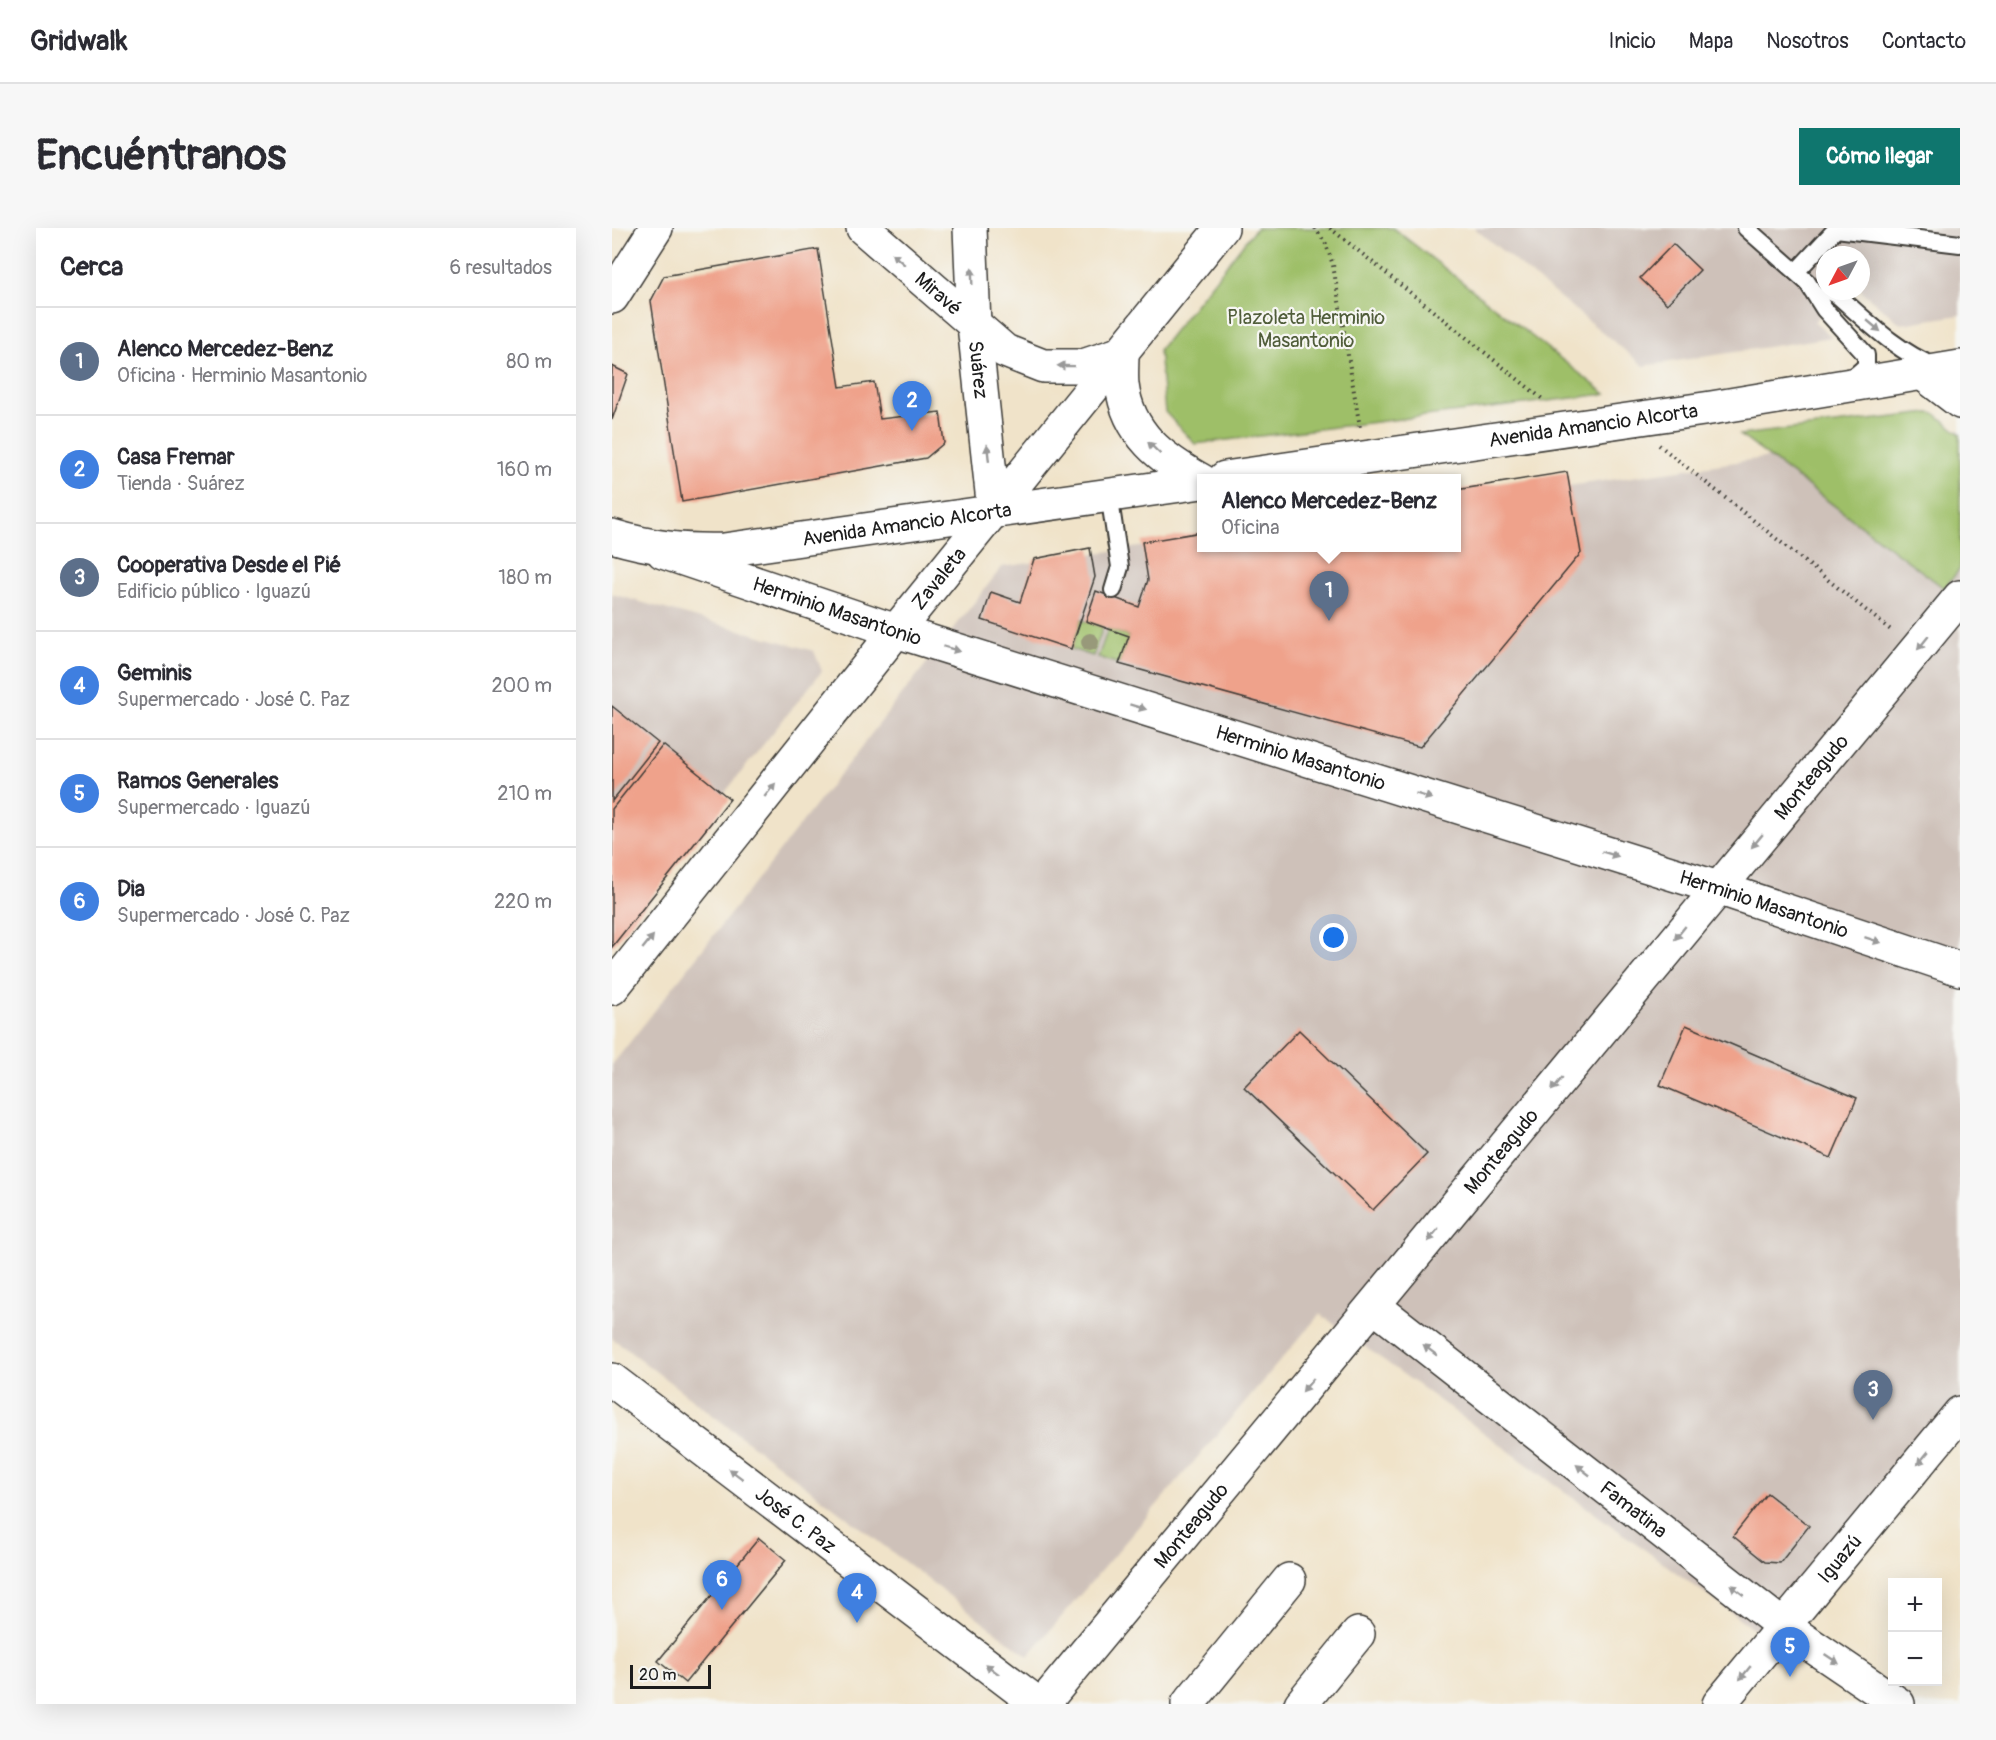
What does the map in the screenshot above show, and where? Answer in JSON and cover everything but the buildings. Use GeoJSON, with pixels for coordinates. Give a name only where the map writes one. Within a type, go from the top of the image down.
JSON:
{"type":"FeatureCollection","features":[{"type":"Feature","properties":{"kind":"street"},"geometry":{"type":"LineString","coordinates":[[612,297],[656,228]]}},
{"type":"Feature","properties":{"kind":"street","name":"Miravé"},"geometry":{"type":"LineString","coordinates":[[862,228],[1005,351],[1043,366],[1083,366],[1122,353]]}},
{"type":"Feature","properties":{"kind":"street","name":"Suárez"},"geometry":{"type":"LineString","coordinates":[[970,228],[974,325],[994,512]]}},
{"type":"Feature","properties":{"kind":"street","name":"Zavaleta"},"geometry":{"type":"LineString","coordinates":[[612,988],[896,631],[1222,228]]}},
{"type":"Feature","properties":{"kind":"street"},"geometry":{"type":"LineString","coordinates":[[1122,353],[1122,386],[1131,417],[1149,444],[1173,465],[1197,479]]}},
{"type":"Feature","properties":{"kind":"street"},"geometry":{"type":"LineString","coordinates":[[1942,370],[1960,402]]}},
{"type":"Feature","properties":{"kind":"street","name":"Avenida Amancio Alcorta"},"geometry":{"type":"LineString","coordinates":[[1253,474],[1577,428],[1942,370]]}},
{"type":"Feature","properties":{"kind":"street","name":"Avenida Amancio Alcorta"},"geometry":{"type":"LineString","coordinates":[[612,536],[644,546],[686,551],[724,550],[1197,483]]}},
{"type":"Feature","properties":{"kind":"street","name":"Herminio Masantonio"},"geometry":{"type":"LineString","coordinates":[[644,546],[896,631],[1718,888],[1960,969]]}},
{"type":"Feature","properties":{"kind":"street","name":"Monteagudo"},"geometry":{"type":"LineString","coordinates":[[1041,1704],[1374,1306],[1960,597]]}},
{"type":"Feature","properties":{"kind":"street","name":"Famatina"},"geometry":{"type":"LineString","coordinates":[[1374,1306],[1783,1626],[1898,1704]]}},
{"type":"Feature","properties":{"kind":"street","name":"José C. Paz"},"geometry":{"type":"LineString","coordinates":[[612,1380],[1041,1704]]}},
{"type":"Feature","properties":{"kind":"street","name":"Iguazú"},"geometry":{"type":"LineString","coordinates":[[1719,1704],[1960,1413]]}},
{"type":"Feature","properties":{"kind":"street"},"geometry":{"type":"LineString","coordinates":[[1188,1704],[1289,1580]]}},
{"type":"Feature","properties":{"kind":"street"},"geometry":{"type":"LineString","coordinates":[[1301,1704],[1358,1634]]}},
{"type":"Feature","properties":{"kind":"lane"},"geometry":{"type":"LineString","coordinates":[[1746,228],[1802,277],[1816,285]]}},
{"type":"Feature","properties":{"kind":"lane"},"geometry":{"type":"LineString","coordinates":[[1802,277],[1837,229],[1960,244]]}},
{"type":"Feature","properties":{"kind":"lane"},"geometry":{"type":"LineString","coordinates":[[1802,277],[1824,309],[1866,355],[1866,366],[1841,387]]}},
{"type":"Feature","properties":{"kind":"lane"},"geometry":{"type":"LineString","coordinates":[[1843,300],[1890,341],[1915,358],[1942,370]]}},
{"type":"Feature","properties":{"kind":"lane"},"geometry":{"type":"LineString","coordinates":[[1109,495],[1120,567],[1113,590]]}},
{"type":"Feature","properties":{"kind":"path"},"geometry":{"type":"LineString","coordinates":[[1315,228],[1326,244],[1333,265],[1365,458]]}},
{"type":"Feature","properties":{"kind":"path"},"geometry":{"type":"LineString","coordinates":[[1330,228],[1577,428]]}},
{"type":"Feature","properties":{"kind":"path"},"geometry":{"type":"LineString","coordinates":[[1628,420],[1917,651]]}},
{"type":"Feature","properties":{"kind":"shaded area"},"geometry":{"type":"Polygon","coordinates":[[[1474,228],[1960,228],[1960,315],[1901,324],[1870,298],[1870,246],[1816,246],[1816,300],[1832,300],[1814,322],[1832,337],[1644,366],[1474,228]]]}},
{"type":"Feature","properties":{"kind":"shaded area"},"geometry":{"type":"Polygon","coordinates":[[[1960,430],[1960,1430],[1776,1645],[1320,1314],[1028,1656],[612,1338],[612,1065],[1002,567],[1197,539],[1197,552],[1461,552],[1461,501],[1960,430]]]}},
{"type":"Feature","properties":{"kind":"shaded area"},"geometry":{"type":"Polygon","coordinates":[[[612,594],[814,651],[822,671],[612,934],[612,594]]]}},
{"type":"Feature","properties":{"kind":"green space","name":"Plazoleta Herminio Masantonio"},"geometry":{"type":"Polygon","coordinates":[[[1256,228],[1393,228],[1606,394],[1195,444],[1165,412],[1159,350],[1256,228]]]}},
{"type":"Feature","properties":{"kind":"green space"},"geometry":{"type":"Polygon","coordinates":[[[1936,414],[1960,434],[1960,569],[1944,588],[1740,435],[1936,414]]]}},
{"type":"Feature","properties":{"kind":"green space"},"geometry":{"type":"Polygon","coordinates":[[[1081,620],[1103,627],[1093,656],[1071,649],[1081,620]]]}},
{"type":"Feature","properties":{"kind":"green space"},"geometry":{"type":"Polygon","coordinates":[[[1108,629],[1129,636],[1119,664],[1098,657],[1108,629]]]}},
{"type":"Feature","properties":{"kind":"place","name":"Casa Fremar"},"geometry":{"type":"Point","coordinates":[912,431]}},
{"type":"Feature","properties":{"kind":"place","name":"Alenco Mercedez-Benz"},"geometry":{"type":"Point","coordinates":[1329,621]}},
{"type":"Feature","properties":{"kind":"place","name":"Cooperativa Desde el Pié"},"geometry":{"type":"Point","coordinates":[1873,1420]}},
{"type":"Feature","properties":{"kind":"place","name":"Dia"},"geometry":{"type":"Point","coordinates":[722,1610]}},
{"type":"Feature","properties":{"kind":"place","name":"Geminis"},"geometry":{"type":"Point","coordinates":[857,1623]}},
{"type":"Feature","properties":{"kind":"place","name":"Ramos Generales"},"geometry":{"type":"Point","coordinates":[1790,1677]}}]}
